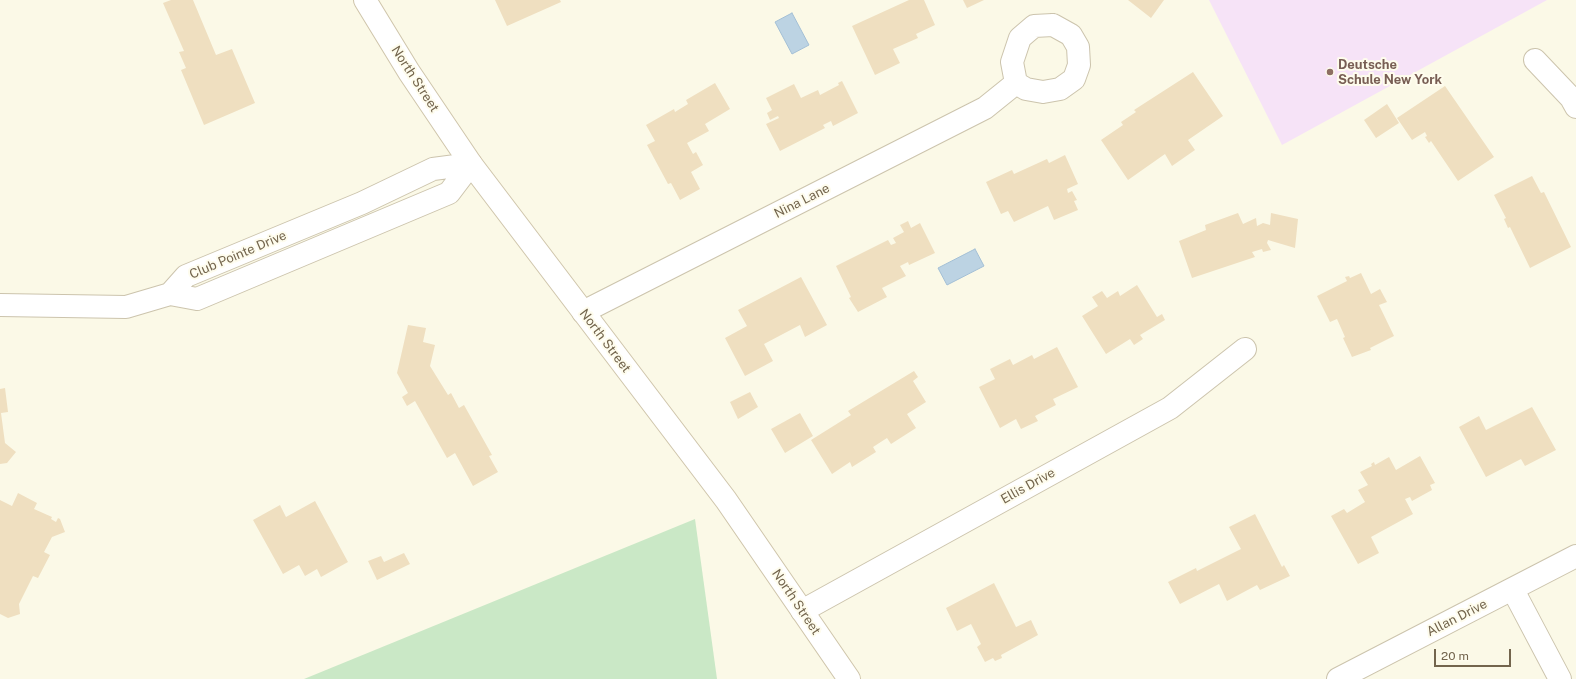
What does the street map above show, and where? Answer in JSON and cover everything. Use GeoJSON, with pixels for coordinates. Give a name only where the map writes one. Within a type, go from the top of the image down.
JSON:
{"type":"FeatureCollection","features":[{"type":"Feature","properties":{"kind":"street","name":"North Street"},"geometry":{"type":"LineString","coordinates":[[365,0],[409,72],[471,164],[726,500],[849,679]]}},
{"type":"Feature","properties":{"kind":"street"},"geometry":{"type":"LineString","coordinates":[[1535,60],[1572,98],[1576,107]]}},
{"type":"Feature","properties":{"kind":"street","name":"Nina Lane"},"geometry":{"type":"LineString","coordinates":[[583,312],[985,108],[1016,83]]}},
{"type":"Feature","properties":{"kind":"street"},"geometry":{"type":"LineString","coordinates":[[0,305],[126,307],[170,294],[197,299],[449,193],[471,164]]}},
{"type":"Feature","properties":{"kind":"street","name":"Ellis Drive"},"geometry":{"type":"LineString","coordinates":[[802,611],[1170,408],[1245,349]]}},
{"type":"Feature","properties":{"kind":"street","name":"Allan Drive"},"geometry":{"type":"LineString","coordinates":[[1338,679],[1576,556]]}},
{"type":"Feature","properties":{"kind":"street"},"geometry":{"type":"LineString","coordinates":[[1512,590],[1560,679]]}},
{"type":"Feature","properties":{"kind":"shaded area","name":"Deutsche Schule New York"},"geometry":{"type":"Polygon","coordinates":[[[1209,0],[1547,0],[1282,145],[1209,0]]]}},
{"type":"Feature","properties":{"kind":"green space"},"geometry":{"type":"Polygon","coordinates":[[[695,519],[717,679],[304,679],[695,519]]]}},
{"type":"Feature","properties":{"kind":"water"},"geometry":{"type":"Polygon","coordinates":[[[792,13],[809,45],[792,54],[775,22],[792,13]]]}},
{"type":"Feature","properties":{"kind":"water"},"geometry":{"type":"Polygon","coordinates":[[[975,249],[984,266],[947,285],[938,268],[975,249]]]}},
{"type":"Feature","properties":{"kind":"building"},"geometry":{"type":"Polygon","coordinates":[[[171,0],[193,0],[216,55],[232,49],[255,103],[204,125],[181,70],[186,68],[179,52],[184,51],[163,3],[171,0]]]}},
{"type":"Feature","properties":{"kind":"building"},"geometry":{"type":"Polygon","coordinates":[[[495,0],[560,0],[561,2],[507,26],[495,0]]]}},
{"type":"Feature","properties":{"kind":"building"},"geometry":{"type":"Polygon","coordinates":[[[909,0],[924,0],[935,25],[916,34],[918,38],[893,49],[900,63],[875,75],[852,26],[909,0]]]}},
{"type":"Feature","properties":{"kind":"building"},"geometry":{"type":"Polygon","coordinates":[[[963,0],[984,0],[967,8],[963,0]]]}},
{"type":"Feature","properties":{"kind":"building"},"geometry":{"type":"Polygon","coordinates":[[[1128,0],[1164,0],[1151,18],[1128,0]]]}},
{"type":"Feature","properties":{"kind":"building"},"geometry":{"type":"Polygon","coordinates":[[[1193,72],[1223,116],[1188,140],[1195,150],[1172,166],[1165,154],[1128,180],[1101,140],[1123,125],[1121,122],[1136,112],[1134,110],[1193,72]]]}},
{"type":"Feature","properties":{"kind":"building"},"geometry":{"type":"Polygon","coordinates":[[[842,81],[858,113],[833,126],[831,121],[823,125],[825,128],[780,151],[766,124],[779,118],[778,116],[770,120],[767,113],[772,110],[766,98],[794,84],[801,98],[818,90],[820,95],[839,85],[838,83],[842,81]]]}},
{"type":"Feature","properties":{"kind":"building"},"geometry":{"type":"Polygon","coordinates":[[[715,83],[730,109],[705,124],[709,131],[687,143],[693,154],[696,152],[703,165],[691,172],[700,189],[680,200],[671,183],[668,184],[647,145],[655,141],[646,125],[674,109],[675,112],[688,104],[686,100],[715,83]]]}},
{"type":"Feature","properties":{"kind":"building"},"geometry":{"type":"Polygon","coordinates":[[[1445,86],[1494,157],[1458,181],[1431,141],[1429,143],[1425,137],[1427,136],[1425,132],[1412,140],[1397,118],[1445,86]]]}},
{"type":"Feature","properties":{"kind":"building"},"geometry":{"type":"Polygon","coordinates":[[[1387,104],[1399,123],[1376,138],[1364,120],[1387,104]]]}},
{"type":"Feature","properties":{"kind":"building"},"geometry":{"type":"Polygon","coordinates":[[[1065,155],[1078,184],[1067,189],[1068,193],[1072,191],[1077,200],[1074,201],[1078,210],[1054,220],[1048,206],[1014,222],[1008,211],[1001,214],[986,182],[1012,170],[1014,174],[1047,159],[1049,163],[1065,155]]]}},
{"type":"Feature","properties":{"kind":"building"},"geometry":{"type":"Polygon","coordinates":[[[1532,176],[1541,193],[1544,192],[1571,247],[1530,268],[1510,227],[1508,228],[1504,219],[1506,218],[1494,195],[1532,176]]]}},
{"type":"Feature","properties":{"kind":"building"},"geometry":{"type":"Polygon","coordinates":[[[1238,213],[1243,224],[1256,218],[1257,226],[1263,223],[1270,225],[1271,213],[1298,219],[1295,248],[1268,240],[1267,243],[1271,250],[1263,252],[1262,249],[1252,252],[1255,257],[1192,278],[1179,241],[1206,230],[1205,225],[1238,213]]]}},
{"type":"Feature","properties":{"kind":"building"},"geometry":{"type":"Polygon","coordinates":[[[908,221],[911,228],[920,223],[935,253],[909,265],[908,262],[900,266],[906,276],[882,288],[887,297],[858,312],[849,298],[851,297],[836,266],[888,240],[891,245],[896,243],[893,238],[904,232],[900,225],[908,221]]]}},
{"type":"Feature","properties":{"kind":"building"},"geometry":{"type":"Polygon","coordinates":[[[1361,273],[1371,294],[1380,289],[1387,302],[1379,305],[1394,336],[1370,348],[1371,350],[1352,357],[1343,338],[1345,337],[1337,319],[1330,322],[1317,296],[1347,281],[1345,277],[1349,276],[1350,278],[1361,273]]]}},
{"type":"Feature","properties":{"kind":"building"},"geometry":{"type":"Polygon","coordinates":[[[801,277],[827,325],[805,337],[800,325],[764,344],[773,361],[745,376],[725,338],[747,326],[738,310],[801,277]]]}},
{"type":"Feature","properties":{"kind":"building"},"geometry":{"type":"Polygon","coordinates":[[[1137,285],[1157,317],[1162,314],[1165,320],[1140,335],[1143,339],[1134,345],[1130,339],[1106,354],[1082,316],[1098,306],[1092,297],[1102,291],[1107,298],[1118,291],[1120,296],[1137,285]]]}},
{"type":"Feature","properties":{"kind":"building"},"geometry":{"type":"Polygon","coordinates":[[[408,325],[426,328],[423,342],[435,345],[430,366],[448,395],[451,393],[459,408],[464,405],[492,455],[489,456],[498,472],[473,486],[455,453],[447,458],[415,401],[407,406],[402,397],[408,393],[397,373],[408,325]]]}},
{"type":"Feature","properties":{"kind":"building"},"geometry":{"type":"Polygon","coordinates":[[[1057,347],[1078,387],[1053,399],[1056,405],[1035,416],[1038,421],[1021,429],[1016,419],[1000,428],[979,387],[995,379],[990,369],[1010,359],[1013,365],[1032,355],[1034,359],[1057,347]]]}},
{"type":"Feature","properties":{"kind":"building"},"geometry":{"type":"Polygon","coordinates":[[[914,371],[918,377],[913,381],[926,402],[907,414],[916,428],[891,444],[887,438],[873,447],[876,452],[852,467],[850,462],[832,474],[811,440],[851,415],[848,411],[914,371]]]}},
{"type":"Feature","properties":{"kind":"building"},"geometry":{"type":"Polygon","coordinates":[[[5,388],[8,412],[1,413],[5,443],[16,452],[7,463],[0,464],[0,389],[5,388]]]}},
{"type":"Feature","properties":{"kind":"building"},"geometry":{"type":"Polygon","coordinates":[[[750,392],[758,407],[738,419],[730,402],[750,392]]]}},
{"type":"Feature","properties":{"kind":"building"},"geometry":{"type":"Polygon","coordinates":[[[1532,407],[1556,450],[1525,466],[1521,459],[1486,477],[1459,427],[1479,416],[1486,430],[1532,407]]]}},
{"type":"Feature","properties":{"kind":"building"},"geometry":{"type":"Polygon","coordinates":[[[800,413],[813,436],[785,453],[771,429],[800,413]]]}},
{"type":"Feature","properties":{"kind":"building"},"geometry":{"type":"Polygon","coordinates":[[[1420,456],[1435,483],[1430,485],[1432,490],[1412,501],[1410,497],[1405,499],[1413,514],[1371,537],[1379,553],[1358,564],[1331,516],[1344,509],[1347,513],[1365,502],[1358,490],[1368,485],[1360,472],[1372,466],[1371,464],[1374,462],[1375,465],[1389,457],[1396,470],[1420,456]]]}},
{"type":"Feature","properties":{"kind":"building"},"geometry":{"type":"Polygon","coordinates":[[[18,493],[37,503],[34,509],[52,517],[51,519],[56,522],[58,518],[60,519],[65,532],[52,537],[44,552],[50,555],[38,578],[33,576],[19,604],[20,614],[8,618],[0,614],[0,500],[12,506],[18,493]]]}},
{"type":"Feature","properties":{"kind":"building"},"geometry":{"type":"Polygon","coordinates":[[[315,501],[348,562],[321,577],[317,569],[305,576],[299,565],[283,574],[253,520],[280,505],[286,517],[315,501]]]}},
{"type":"Feature","properties":{"kind":"building"},"geometry":{"type":"Polygon","coordinates":[[[1255,514],[1282,567],[1284,565],[1290,576],[1260,590],[1257,585],[1227,601],[1219,584],[1180,604],[1168,582],[1196,568],[1197,571],[1241,549],[1229,527],[1255,514]]]}},
{"type":"Feature","properties":{"kind":"building"},"geometry":{"type":"Polygon","coordinates":[[[404,553],[410,564],[377,580],[368,561],[381,556],[384,562],[404,553]]]}},
{"type":"Feature","properties":{"kind":"building"},"geometry":{"type":"Polygon","coordinates":[[[994,583],[1016,627],[1031,620],[1038,635],[1001,655],[1002,658],[995,661],[993,658],[985,662],[977,647],[981,644],[971,624],[957,631],[946,608],[994,583]]]}},
{"type":"Feature","properties":{"kind":"place","name":"Deutsche Schule New York"},"geometry":{"type":"Point","coordinates":[1330,72]}}]}
